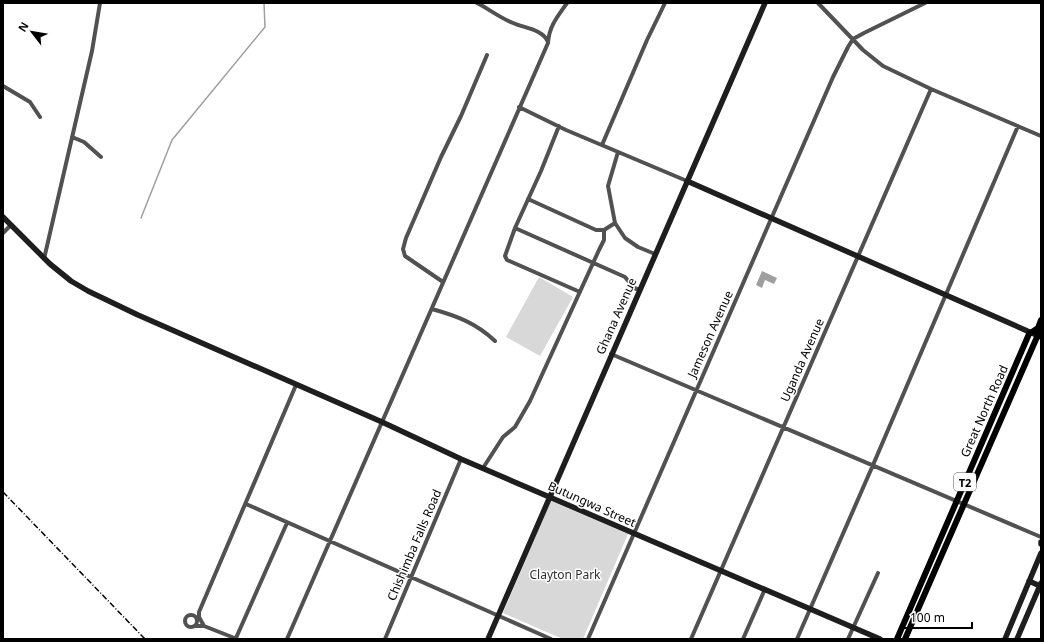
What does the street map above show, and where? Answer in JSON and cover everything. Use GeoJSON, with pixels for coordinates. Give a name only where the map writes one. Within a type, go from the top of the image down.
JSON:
{"type":"FeatureCollection","features":[{"type":"Feature","properties":{"kind":"highway","name":"Great North Road"},"geometry":{"type":"LineString","coordinates":[[905,639],[1039,336],[1038,328],[1041,320]]}},
{"type":"Feature","properties":{"kind":"highway"},"geometry":{"type":"LineString","coordinates":[[1030,333],[1038,328]]}},
{"type":"Feature","properties":{"kind":"highway","name":"Great North Road"},"geometry":{"type":"LineString","coordinates":[[897,639],[1030,333]]}},
{"type":"Feature","properties":{"kind":"highway"},"geometry":{"type":"LineString","coordinates":[[931,561],[933,565],[938,564]]}},
{"type":"Feature","properties":{"kind":"highway"},"geometry":{"type":"LineString","coordinates":[[926,570],[932,570],[934,574]]}},
{"type":"Feature","properties":{"kind":"main road","name":"Ghana Avenue"},"geometry":{"type":"LineString","coordinates":[[488,639],[765,3]]}},
{"type":"Feature","properties":{"kind":"main road"},"geometry":{"type":"LineString","coordinates":[[687,181],[1039,336]]}},
{"type":"Feature","properties":{"kind":"main road","name":"Butungwa Street"},"geometry":{"type":"LineString","coordinates":[[3,217],[44,259],[71,281],[88,291],[138,315],[382,422],[461,459],[880,639]]}},
{"type":"Feature","properties":{"kind":"main road"},"geometry":{"type":"LineString","coordinates":[[1005,639],[1041,553]]}},
{"type":"Feature","properties":{"kind":"main road"},"geometry":{"type":"LineString","coordinates":[[1017,639],[1040,585],[1029,581]]}},
{"type":"Feature","properties":{"kind":"street"},"geometry":{"type":"LineString","coordinates":[[44,259],[92,51],[100,3]]}},
{"type":"Feature","properties":{"kind":"street"},"geometry":{"type":"LineString","coordinates":[[477,3],[513,23],[527,27],[542,35],[548,42]]}},
{"type":"Feature","properties":{"kind":"street"},"geometry":{"type":"LineString","coordinates":[[287,639],[548,42],[548,34],[552,24],[567,3]]}},
{"type":"Feature","properties":{"kind":"street"},"geometry":{"type":"LineString","coordinates":[[602,145],[647,40],[665,3]]}},
{"type":"Feature","properties":{"kind":"street"},"geometry":{"type":"LineString","coordinates":[[818,3],[874,60],[883,66],[931,89],[1041,136]]}},
{"type":"Feature","properties":{"kind":"street"},"geometry":{"type":"LineString","coordinates":[[853,39],[924,3]]}},
{"type":"Feature","properties":{"kind":"street","name":"Jameson Avenue"},"geometry":{"type":"LineString","coordinates":[[588,639],[833,77],[853,39]]}},
{"type":"Feature","properties":{"kind":"street"},"geometry":{"type":"LineString","coordinates":[[443,282],[405,256],[403,249],[409,231],[441,157],[461,116],[487,55]]}},
{"type":"Feature","properties":{"kind":"street"},"geometry":{"type":"LineString","coordinates":[[3,86],[30,102],[40,117]]}},
{"type":"Feature","properties":{"kind":"street","name":"Uganda Avenue"},"geometry":{"type":"LineString","coordinates":[[691,639],[931,89]]}},
{"type":"Feature","properties":{"kind":"street"},"geometry":{"type":"LineString","coordinates":[[519,107],[602,145],[687,181]]}},
{"type":"Feature","properties":{"kind":"street"},"geometry":{"type":"LineString","coordinates":[[559,126],[541,172],[505,254],[506,258],[580,292]]}},
{"type":"Feature","properties":{"kind":"street"},"geometry":{"type":"LineString","coordinates":[[797,639],[1018,126]]}},
{"type":"Feature","properties":{"kind":"street"},"geometry":{"type":"LineString","coordinates":[[72,137],[84,142],[101,157]]}},
{"type":"Feature","properties":{"kind":"street"},"geometry":{"type":"LineString","coordinates":[[618,152],[608,186],[615,223],[625,238],[638,247],[655,254]]}},
{"type":"Feature","properties":{"kind":"street"},"geometry":{"type":"LineString","coordinates":[[528,199],[596,230],[604,230],[615,223]]}},
{"type":"Feature","properties":{"kind":"street"},"geometry":{"type":"LineString","coordinates":[[3,233],[11,225]]}},
{"type":"Feature","properties":{"kind":"street"},"geometry":{"type":"LineString","coordinates":[[516,228],[625,277],[634,288],[640,290]]}},
{"type":"Feature","properties":{"kind":"street"},"geometry":{"type":"LineString","coordinates":[[482,468],[503,437],[515,427],[530,401],[604,240],[604,230]]}},
{"type":"Feature","properties":{"kind":"street"},"geometry":{"type":"LineString","coordinates":[[432,309],[447,313],[476,325],[495,341]]}},
{"type":"Feature","properties":{"kind":"street"},"geometry":{"type":"LineString","coordinates":[[611,354],[1041,537]]}},
{"type":"Feature","properties":{"kind":"street"},"geometry":{"type":"LineString","coordinates":[[204,626],[199,617],[199,612],[296,385]]}},
{"type":"Feature","properties":{"kind":"street","name":"Chishimba Falls Road"},"geometry":{"type":"LineString","coordinates":[[385,639],[461,459]]}},
{"type":"Feature","properties":{"kind":"street"},"geometry":{"type":"LineString","coordinates":[[246,504],[551,639]]}},
{"type":"Feature","properties":{"kind":"street"},"geometry":{"type":"LineString","coordinates":[[199,612],[194,615],[186,616],[185,622],[189,626],[204,626],[237,639],[287,523]]}},
{"type":"Feature","properties":{"kind":"street"},"geometry":{"type":"LineString","coordinates":[[848,639],[878,573]]}},
{"type":"Feature","properties":{"kind":"street"},"geometry":{"type":"LineString","coordinates":[[743,639],[765,589]]}},
{"type":"Feature","properties":{"kind":"street"},"geometry":{"type":"LineString","coordinates":[[194,615],[201,621]]}},
{"type":"Feature","properties":{"kind":"street"},"geometry":{"type":"LineString","coordinates":[[194,615],[197,622],[194,626]]}},
{"type":"Feature","properties":{"kind":"green space"},"geometry":{"type":"Polygon","coordinates":[[[539,277],[573,297],[540,356],[506,337],[539,277]]]}},
{"type":"Feature","properties":{"kind":"green space","name":"Clayton Park"},"geometry":{"type":"Polygon","coordinates":[[[551,501],[628,534],[583,639],[563,639],[503,613],[551,501]]]}},
{"type":"Feature","properties":{"kind":"shaded area"},"geometry":{"type":"Polygon","coordinates":[[[762,271],[777,278],[774,284],[765,280],[762,288],[756,285],[762,271]]]}},
{"type":"Feature","properties":{"kind":"waterway"},"geometry":{"type":"LineString","coordinates":[[141,218],[172,140],[265,27],[264,3]]}},
{"type":"Feature","properties":{"kind":"railway"},"geometry":{"type":"LineString","coordinates":[[3,492],[145,639]]}}]}
